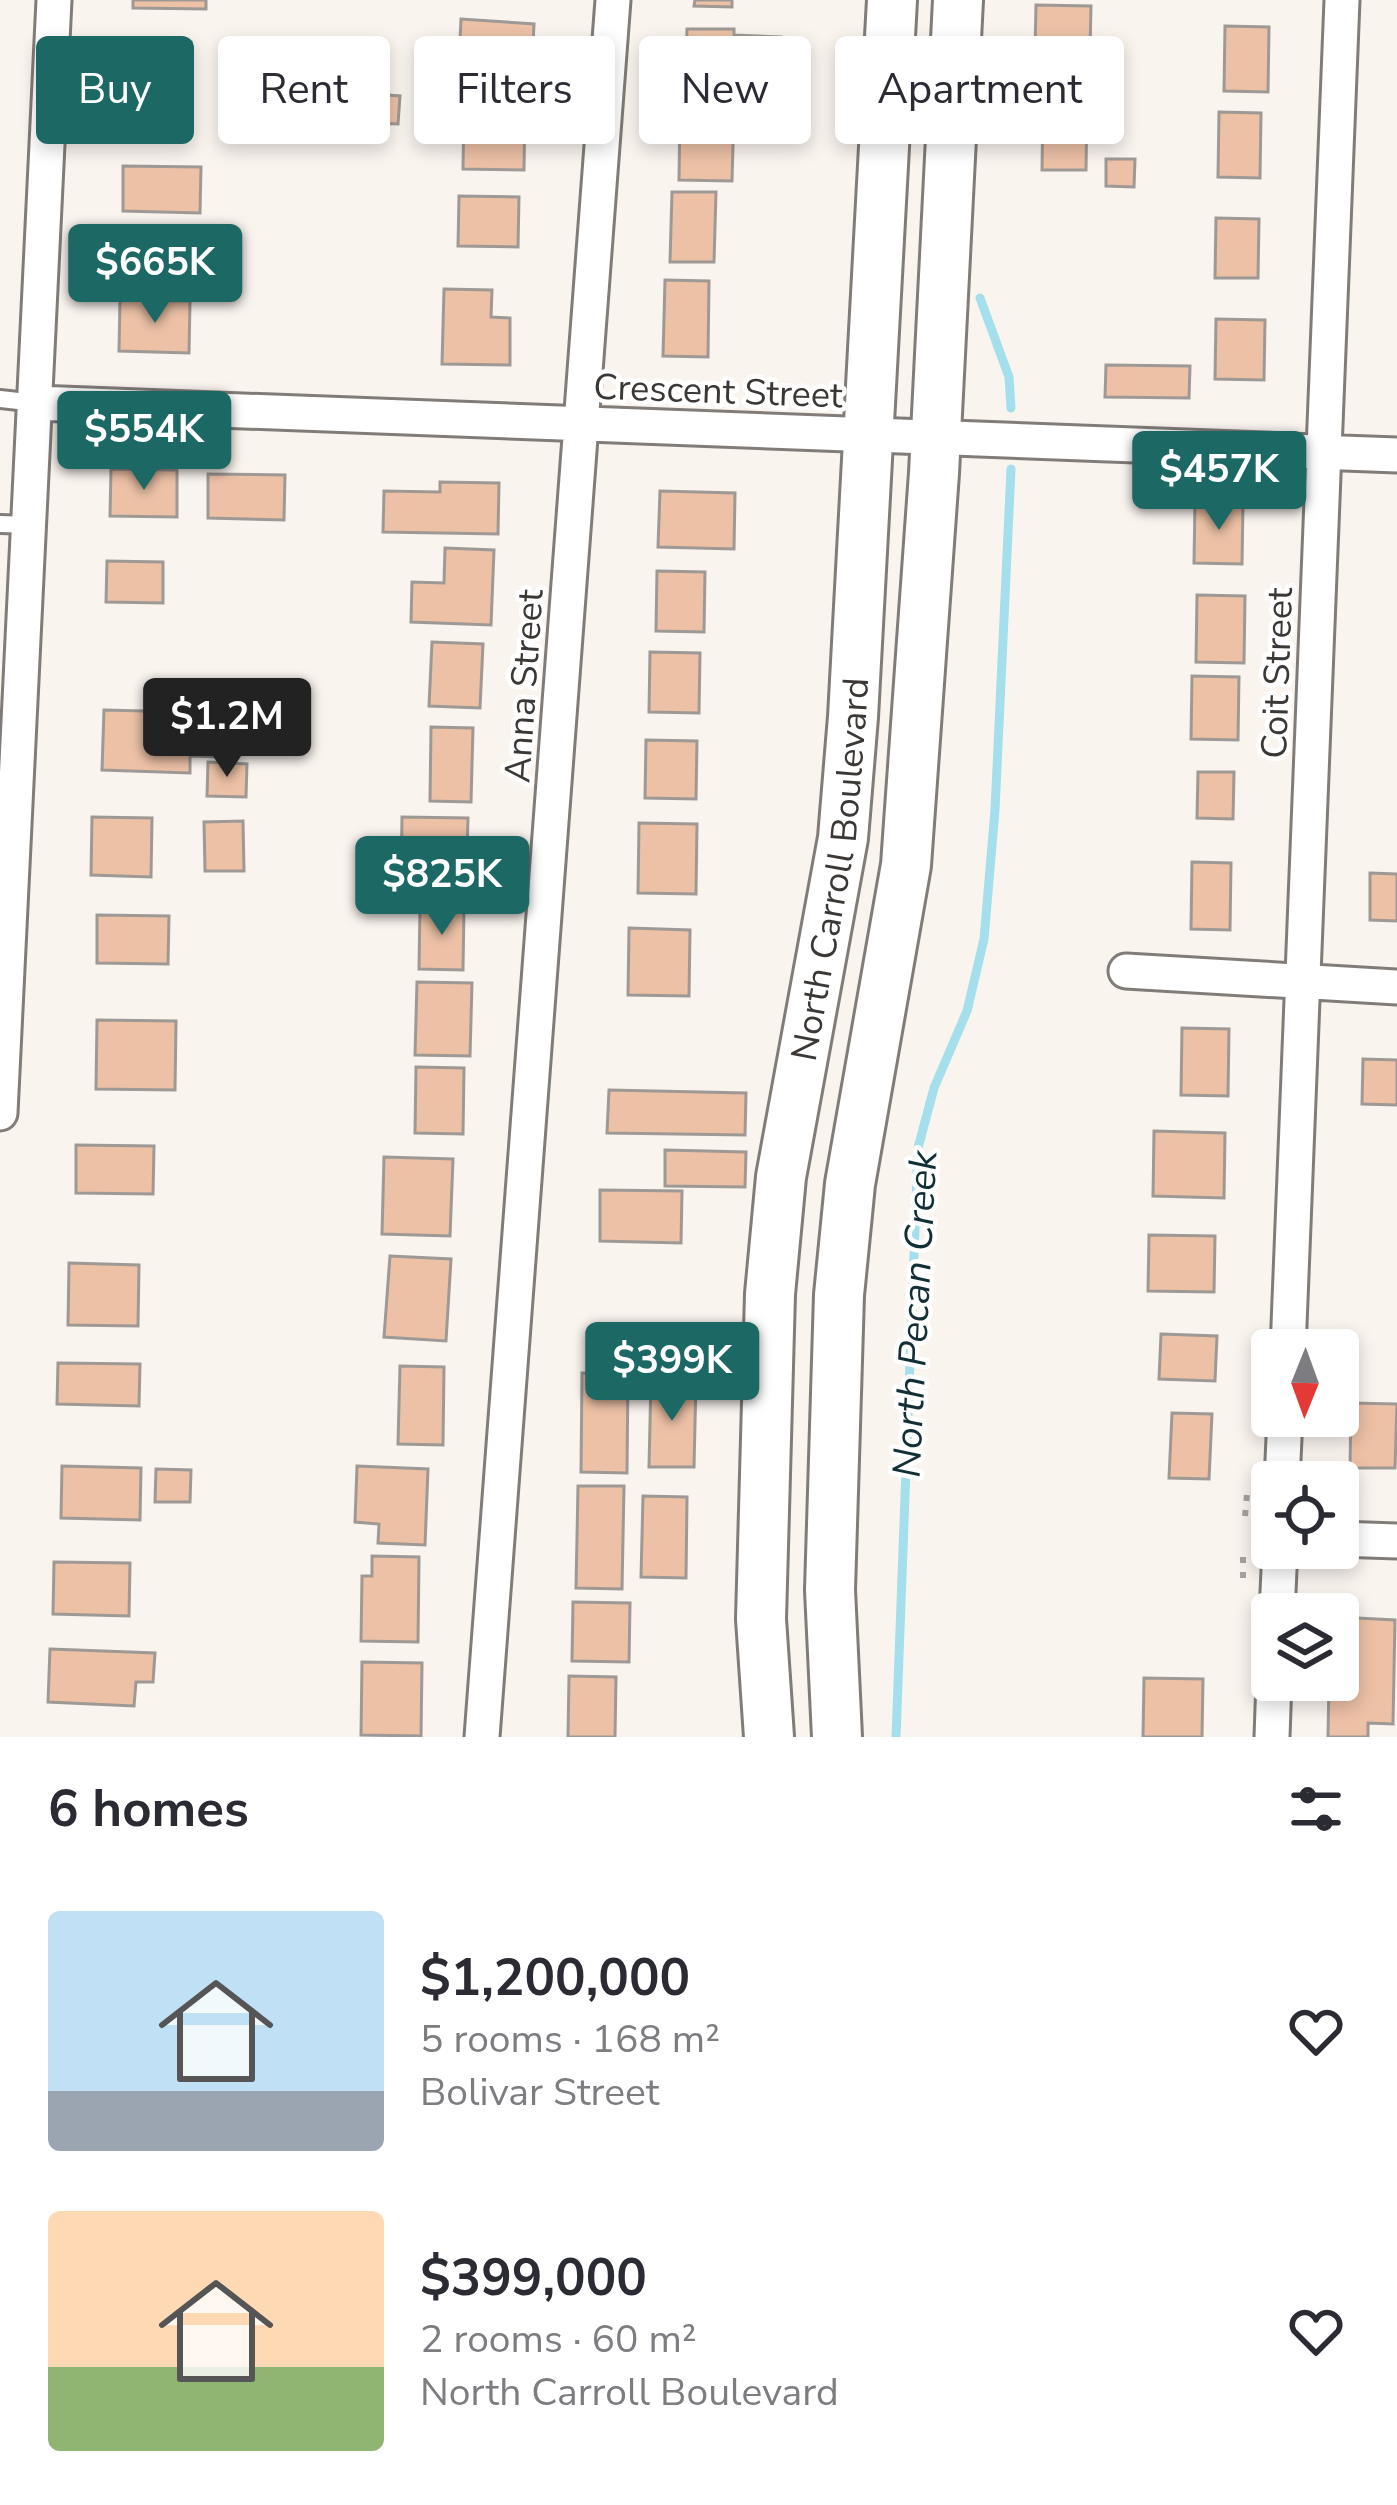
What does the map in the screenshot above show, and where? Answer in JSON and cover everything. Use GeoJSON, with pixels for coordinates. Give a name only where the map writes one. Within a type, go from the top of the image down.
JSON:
{"type":"FeatureCollection","features":[{"type":"Feature","properties":{"kind":"main road","name":"North Carroll Boulevard"},"geometry":{"type":"LineString","coordinates":[[770,1737],[761,1619],[770,1294],[782,1177],[843,838],[854,717],[892,0]]}},
{"type":"Feature","properties":{"kind":"main road","name":"North Carroll Boulevard"},"geometry":{"type":"LineString","coordinates":[[837,1737],[830,1590],[839,1295],[850,1184],[906,866],[958,0]]}},
{"type":"Feature","properties":{"kind":"street"},"geometry":{"type":"LineString","coordinates":[[0,1113],[15,525],[36,403],[54,0]]}},
{"type":"Feature","properties":{"kind":"street","name":"Anna Street"},"geometry":{"type":"LineString","coordinates":[[482,1737],[613,0]]}},
{"type":"Feature","properties":{"kind":"street","name":"Coit Street"},"geometry":{"type":"LineString","coordinates":[[1289,1329],[1342,0]]}},
{"type":"Feature","properties":{"kind":"street","name":"Crescent Street"},"geometry":{"type":"LineString","coordinates":[[36,403],[1397,455]]}},
{"type":"Feature","properties":{"kind":"street"},"geometry":{"type":"LineString","coordinates":[[1126,970],[1397,987]]}},
{"type":"Feature","properties":{"kind":"street"},"geometry":{"type":"LineString","coordinates":[[1359,1540],[1397,1541]]}},
{"type":"Feature","properties":{"kind":"street"},"geometry":{"type":"LineString","coordinates":[[1272,1737],[1273,1701]]}},
{"type":"Feature","properties":{"kind":"lane"},"geometry":{"type":"LineString","coordinates":[[0,399],[36,403]]}},
{"type":"Feature","properties":{"kind":"path"},"geometry":{"type":"LineString","coordinates":[[1245,1516],[1246,1494]]}},
{"type":"Feature","properties":{"kind":"path"},"geometry":{"type":"LineString","coordinates":[[1243,1578],[1244,1557]]}},
{"type":"Feature","properties":{"kind":"building"},"geometry":{"type":"Polygon","coordinates":[[[133,0],[206,0],[206,9],[133,8],[133,0]]]}},
{"type":"Feature","properties":{"kind":"building"},"geometry":{"type":"Polygon","coordinates":[[[695,0],[732,0],[732,7],[694,6],[695,0]]]}},
{"type":"Feature","properties":{"kind":"building"},"geometry":{"type":"Polygon","coordinates":[[[1036,5],[1091,6],[1090,36],[1035,36],[1036,5]]]}},
{"type":"Feature","properties":{"kind":"building"},"geometry":{"type":"Polygon","coordinates":[[[461,19],[534,24],[533,36],[460,36],[461,19]]]}},
{"type":"Feature","properties":{"kind":"building"},"geometry":{"type":"Polygon","coordinates":[[[1225,26],[1269,27],[1268,92],[1224,91],[1225,26]]]}},
{"type":"Feature","properties":{"kind":"building"},"geometry":{"type":"Polygon","coordinates":[[[687,29],[734,29],[734,35],[758,36],[687,36],[687,29]]]}},
{"type":"Feature","properties":{"kind":"building"},"geometry":{"type":"Polygon","coordinates":[[[390,95],[400,96],[398,124],[390,124],[390,95]]]}},
{"type":"Feature","properties":{"kind":"building"},"geometry":{"type":"Polygon","coordinates":[[[1219,112],[1261,113],[1260,178],[1218,177],[1219,112]]]}},
{"type":"Feature","properties":{"kind":"building"},"geometry":{"type":"Polygon","coordinates":[[[463,144],[524,144],[524,170],[463,169],[463,144]]]}},
{"type":"Feature","properties":{"kind":"building"},"geometry":{"type":"Polygon","coordinates":[[[680,144],[733,144],[732,181],[679,180],[680,144]]]}},
{"type":"Feature","properties":{"kind":"building"},"geometry":{"type":"Polygon","coordinates":[[[1042,144],[1086,144],[1086,170],[1042,170],[1042,144]]]}},
{"type":"Feature","properties":{"kind":"building"},"geometry":{"type":"Polygon","coordinates":[[[1106,159],[1135,159],[1134,187],[1106,186],[1106,159]]]}},
{"type":"Feature","properties":{"kind":"building"},"geometry":{"type":"Polygon","coordinates":[[[123,166],[201,167],[200,213],[123,211],[123,166]]]}},
{"type":"Feature","properties":{"kind":"building"},"geometry":{"type":"Polygon","coordinates":[[[672,192],[716,192],[714,262],[670,262],[672,192]]]}},
{"type":"Feature","properties":{"kind":"building"},"geometry":{"type":"Polygon","coordinates":[[[459,196],[519,197],[518,247],[458,246],[459,196]]]}},
{"type":"Feature","properties":{"kind":"building"},"geometry":{"type":"Polygon","coordinates":[[[1216,218],[1259,219],[1258,278],[1215,278],[1216,218]]]}},
{"type":"Feature","properties":{"kind":"building"},"geometry":{"type":"Polygon","coordinates":[[[665,280],[709,281],[708,357],[663,356],[665,280]]]}},
{"type":"Feature","properties":{"kind":"building"},"geometry":{"type":"Polygon","coordinates":[[[444,289],[492,290],[491,317],[510,318],[510,365],[442,364],[444,289]]]}},
{"type":"Feature","properties":{"kind":"building"},"geometry":{"type":"Polygon","coordinates":[[[120,300],[190,301],[189,353],[119,351],[120,300]]]}},
{"type":"Feature","properties":{"kind":"building"},"geometry":{"type":"Polygon","coordinates":[[[1216,319],[1265,320],[1264,380],[1215,379],[1216,319]]]}},
{"type":"Feature","properties":{"kind":"building"},"geometry":{"type":"Polygon","coordinates":[[[1106,365],[1190,366],[1189,398],[1105,397],[1106,365]]]}},
{"type":"Feature","properties":{"kind":"building"},"geometry":{"type":"Polygon","coordinates":[[[111,469],[177,470],[177,517],[110,516],[111,469]]]}},
{"type":"Feature","properties":{"kind":"building"},"geometry":{"type":"Polygon","coordinates":[[[208,474],[285,475],[284,520],[208,518],[208,474]]]}},
{"type":"Feature","properties":{"kind":"building"},"geometry":{"type":"Polygon","coordinates":[[[440,482],[499,483],[498,534],[383,532],[384,491],[440,492],[440,482]]]}},
{"type":"Feature","properties":{"kind":"building"},"geometry":{"type":"Polygon","coordinates":[[[660,491],[735,493],[734,549],[658,547],[660,491]]]}},
{"type":"Feature","properties":{"kind":"building"},"geometry":{"type":"Polygon","coordinates":[[[1195,503],[1243,503],[1242,564],[1194,563],[1195,503]]]}},
{"type":"Feature","properties":{"kind":"building"},"geometry":{"type":"Polygon","coordinates":[[[445,548],[494,550],[491,625],[411,622],[412,582],[444,583],[445,548]]]}},
{"type":"Feature","properties":{"kind":"building"},"geometry":{"type":"Polygon","coordinates":[[[107,561],[163,562],[163,603],[106,602],[107,561]]]}},
{"type":"Feature","properties":{"kind":"building"},"geometry":{"type":"Polygon","coordinates":[[[657,571],[705,572],[704,632],[656,631],[657,571]]]}},
{"type":"Feature","properties":{"kind":"building"},"geometry":{"type":"Polygon","coordinates":[[[1197,595],[1245,596],[1244,663],[1196,662],[1197,595]]]}},
{"type":"Feature","properties":{"kind":"building"},"geometry":{"type":"Polygon","coordinates":[[[432,642],[483,644],[480,708],[429,706],[432,642]]]}},
{"type":"Feature","properties":{"kind":"building"},"geometry":{"type":"Polygon","coordinates":[[[650,652],[700,653],[699,713],[649,712],[650,652]]]}},
{"type":"Feature","properties":{"kind":"building"},"geometry":{"type":"Polygon","coordinates":[[[1192,676],[1239,677],[1238,740],[1191,739],[1192,676]]]}},
{"type":"Feature","properties":{"kind":"building"},"geometry":{"type":"Polygon","coordinates":[[[104,710],[223,713],[221,757],[190,756],[190,773],[102,770],[104,710]]]}},
{"type":"Feature","properties":{"kind":"building"},"geometry":{"type":"Polygon","coordinates":[[[431,727],[473,728],[471,802],[430,801],[431,727]]]}},
{"type":"Feature","properties":{"kind":"building"},"geometry":{"type":"Polygon","coordinates":[[[646,740],[697,741],[696,799],[645,798],[646,740]]]}},
{"type":"Feature","properties":{"kind":"building"},"geometry":{"type":"Polygon","coordinates":[[[208,762],[247,764],[246,797],[207,796],[208,762]]]}},
{"type":"Feature","properties":{"kind":"building"},"geometry":{"type":"Polygon","coordinates":[[[1198,772],[1234,772],[1233,819],[1197,818],[1198,772]]]}},
{"type":"Feature","properties":{"kind":"building"},"geometry":{"type":"Polygon","coordinates":[[[92,817],[152,818],[151,877],[91,875],[92,817]]]}},
{"type":"Feature","properties":{"kind":"building"},"geometry":{"type":"Polygon","coordinates":[[[402,817],[468,818],[466,889],[401,888],[402,817]]]}},
{"type":"Feature","properties":{"kind":"building"},"geometry":{"type":"Polygon","coordinates":[[[243,821],[244,871],[205,871],[204,822],[243,821]]]}},
{"type":"Feature","properties":{"kind":"building"},"geometry":{"type":"Polygon","coordinates":[[[639,823],[697,824],[696,894],[638,893],[639,823]]]}},
{"type":"Feature","properties":{"kind":"building"},"geometry":{"type":"Polygon","coordinates":[[[1192,862],[1231,863],[1230,930],[1191,929],[1192,862]]]}},
{"type":"Feature","properties":{"kind":"building"},"geometry":{"type":"Polygon","coordinates":[[[1370,873],[1397,874],[1397,921],[1370,920],[1370,873]]]}},
{"type":"Feature","properties":{"kind":"building"},"geometry":{"type":"Polygon","coordinates":[[[420,907],[464,907],[463,970],[419,969],[420,907]]]}},
{"type":"Feature","properties":{"kind":"building"},"geometry":{"type":"Polygon","coordinates":[[[97,915],[169,916],[168,964],[97,963],[97,915]]]}},
{"type":"Feature","properties":{"kind":"building"},"geometry":{"type":"Polygon","coordinates":[[[629,928],[690,930],[689,996],[628,995],[629,928]]]}},
{"type":"Feature","properties":{"kind":"building"},"geometry":{"type":"Polygon","coordinates":[[[417,982],[472,983],[470,1056],[415,1055],[417,982]]]}},
{"type":"Feature","properties":{"kind":"building"},"geometry":{"type":"Polygon","coordinates":[[[97,1020],[176,1021],[175,1090],[96,1089],[97,1020]]]}},
{"type":"Feature","properties":{"kind":"building"},"geometry":{"type":"Polygon","coordinates":[[[1182,1028],[1229,1029],[1228,1096],[1181,1095],[1182,1028]]]}},
{"type":"Feature","properties":{"kind":"building"},"geometry":{"type":"Polygon","coordinates":[[[1363,1059],[1397,1060],[1397,1105],[1362,1104],[1363,1059]]]}},
{"type":"Feature","properties":{"kind":"building"},"geometry":{"type":"Polygon","coordinates":[[[416,1067],[464,1068],[463,1134],[415,1133],[416,1067]]]}},
{"type":"Feature","properties":{"kind":"building"},"geometry":{"type":"Polygon","coordinates":[[[609,1090],[746,1093],[745,1135],[607,1133],[609,1090]]]}},
{"type":"Feature","properties":{"kind":"building"},"geometry":{"type":"Polygon","coordinates":[[[1154,1131],[1225,1133],[1224,1198],[1153,1196],[1154,1131]]]}},
{"type":"Feature","properties":{"kind":"building"},"geometry":{"type":"Polygon","coordinates":[[[76,1145],[154,1146],[153,1194],[76,1193],[76,1145]]]}},
{"type":"Feature","properties":{"kind":"building"},"geometry":{"type":"Polygon","coordinates":[[[665,1150],[746,1152],[745,1187],[665,1186],[665,1150]]]}},
{"type":"Feature","properties":{"kind":"building"},"geometry":{"type":"Polygon","coordinates":[[[384,1157],[453,1159],[450,1236],[382,1234],[384,1157]]]}},
{"type":"Feature","properties":{"kind":"building"},"geometry":{"type":"Polygon","coordinates":[[[600,1190],[682,1191],[681,1243],[600,1241],[600,1190]]]}},
{"type":"Feature","properties":{"kind":"building"},"geometry":{"type":"Polygon","coordinates":[[[1149,1235],[1215,1236],[1214,1292],[1148,1291],[1149,1235]]]}},
{"type":"Feature","properties":{"kind":"building"},"geometry":{"type":"Polygon","coordinates":[[[390,1256],[451,1259],[446,1341],[384,1337],[390,1256]]]}},
{"type":"Feature","properties":{"kind":"building"},"geometry":{"type":"Polygon","coordinates":[[[69,1263],[139,1265],[138,1326],[68,1325],[69,1263]]]}},
{"type":"Feature","properties":{"kind":"building"},"geometry":{"type":"Polygon","coordinates":[[[1161,1334],[1217,1336],[1215,1381],[1159,1379],[1161,1334]]]}},
{"type":"Feature","properties":{"kind":"building"},"geometry":{"type":"Polygon","coordinates":[[[58,1363],[140,1364],[139,1406],[57,1404],[58,1363]]]}},
{"type":"Feature","properties":{"kind":"building"},"geometry":{"type":"Polygon","coordinates":[[[400,1366],[444,1367],[443,1445],[398,1444],[400,1366]]]}},
{"type":"Feature","properties":{"kind":"building"},"geometry":{"type":"Polygon","coordinates":[[[582,1373],[628,1374],[627,1473],[581,1472],[582,1373]]]}},
{"type":"Feature","properties":{"kind":"building"},"geometry":{"type":"Polygon","coordinates":[[[651,1380],[696,1381],[694,1467],[649,1467],[651,1380]]]}},
{"type":"Feature","properties":{"kind":"building"},"geometry":{"type":"Polygon","coordinates":[[[1359,1403],[1397,1404],[1395,1468],[1359,1468],[1359,1461],[1350,1461],[1350,1437],[1359,1437],[1359,1403]]]}},
{"type":"Feature","properties":{"kind":"building"},"geometry":{"type":"Polygon","coordinates":[[[1172,1413],[1212,1414],[1209,1479],[1169,1478],[1172,1413]]]}},
{"type":"Feature","properties":{"kind":"building"},"geometry":{"type":"Polygon","coordinates":[[[62,1466],[141,1468],[140,1520],[61,1518],[62,1466]]]}},
{"type":"Feature","properties":{"kind":"building"},"geometry":{"type":"Polygon","coordinates":[[[357,1466],[428,1469],[425,1545],[378,1543],[379,1524],[355,1522],[357,1466]]]}},
{"type":"Feature","properties":{"kind":"building"},"geometry":{"type":"Polygon","coordinates":[[[156,1469],[191,1470],[190,1502],[155,1502],[156,1469]]]}},
{"type":"Feature","properties":{"kind":"building"},"geometry":{"type":"Polygon","coordinates":[[[578,1486],[624,1486],[622,1589],[576,1588],[578,1486]]]}},
{"type":"Feature","properties":{"kind":"building"},"geometry":{"type":"Polygon","coordinates":[[[643,1496],[687,1497],[686,1578],[641,1577],[643,1496]]]}},
{"type":"Feature","properties":{"kind":"building"},"geometry":{"type":"Polygon","coordinates":[[[372,1556],[419,1557],[418,1642],[361,1641],[362,1576],[372,1576],[372,1556]]]}},
{"type":"Feature","properties":{"kind":"building"},"geometry":{"type":"Polygon","coordinates":[[[54,1562],[130,1563],[129,1616],[53,1614],[54,1562]]]}},
{"type":"Feature","properties":{"kind":"building"},"geometry":{"type":"Polygon","coordinates":[[[573,1602],[630,1603],[629,1662],[572,1661],[573,1602]]]}},
{"type":"Feature","properties":{"kind":"building"},"geometry":{"type":"Polygon","coordinates":[[[1359,1618],[1395,1620],[1393,1724],[1368,1723],[1368,1737],[1328,1737],[1329,1701],[1359,1701],[1359,1618]]]}},
{"type":"Feature","properties":{"kind":"building"},"geometry":{"type":"Polygon","coordinates":[[[50,1649],[155,1653],[153,1682],[136,1682],[134,1706],[48,1702],[50,1649]]]}},
{"type":"Feature","properties":{"kind":"building"},"geometry":{"type":"Polygon","coordinates":[[[362,1662],[422,1663],[421,1736],[361,1735],[362,1662]]]}},
{"type":"Feature","properties":{"kind":"building"},"geometry":{"type":"Polygon","coordinates":[[[569,1676],[616,1677],[615,1737],[568,1737],[569,1676]]]}},
{"type":"Feature","properties":{"kind":"building"},"geometry":{"type":"Polygon","coordinates":[[[1144,1678],[1203,1679],[1202,1737],[1143,1737],[1144,1678]]]}},
{"type":"Feature","properties":{"kind":"waterway","name":"North Pecan Creek"},"geometry":{"type":"LineString","coordinates":[[980,298],[1009,377],[1011,408]]}},
{"type":"Feature","properties":{"kind":"waterway","name":"North Pecan Creek"},"geometry":{"type":"LineString","coordinates":[[896,1737],[918,1148],[934,1088],[967,1011],[984,939],[1011,469]]}}]}
